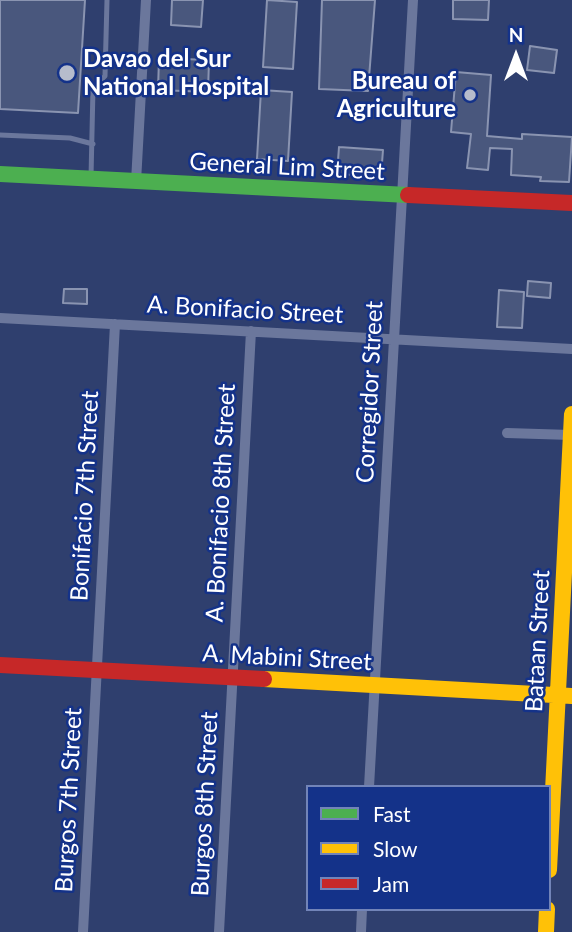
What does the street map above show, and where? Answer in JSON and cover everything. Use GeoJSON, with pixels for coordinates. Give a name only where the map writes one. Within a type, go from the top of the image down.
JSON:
{"type":"FeatureCollection","features":[{"type":"Feature","properties":{"kind":"street"},"geometry":{"type":"LineString","coordinates":[[136,181],[146,0]]}},
{"type":"Feature","properties":{"kind":"street","name":"Corregidor Street"},"geometry":{"type":"LineString","coordinates":[[369,785],[413,0]]}},
{"type":"Feature","properties":{"kind":"street","name":"General Lim Street"},"geometry":{"type":"LineString","coordinates":[[0,174],[572,203]]}},
{"type":"Feature","properties":{"kind":"street","name":"A. Bonifacio Street"},"geometry":{"type":"LineString","coordinates":[[0,318],[572,349]]}},
{"type":"Feature","properties":{"kind":"street","name":"Bonifacio 7th Street"},"geometry":{"type":"LineString","coordinates":[[97,670],[115,324]]}},
{"type":"Feature","properties":{"kind":"street","name":"A. Bonifacio 8th Street"},"geometry":{"type":"LineString","coordinates":[[232,678],[251,331]]}},
{"type":"Feature","properties":{"kind":"street","name":"Bataan Street"},"geometry":{"type":"LineString","coordinates":[[551,848],[565,696],[572,414]]}},
{"type":"Feature","properties":{"kind":"street"},"geometry":{"type":"LineString","coordinates":[[507,433],[571,435]]}},
{"type":"Feature","properties":{"kind":"street","name":"A. Mabini Street"},"geometry":{"type":"LineString","coordinates":[[0,665],[565,696]]}},
{"type":"Feature","properties":{"kind":"street","name":"Burgos 7th Street"},"geometry":{"type":"LineString","coordinates":[[83,932],[97,670]]}},
{"type":"Feature","properties":{"kind":"street","name":"Burgos 8th Street"},"geometry":{"type":"LineString","coordinates":[[219,932],[232,678]]}},
{"type":"Feature","properties":{"kind":"street"},"geometry":{"type":"LineString","coordinates":[[361,932],[362,911]]}},
{"type":"Feature","properties":{"kind":"street"},"geometry":{"type":"LineString","coordinates":[[546,932],[547,911]]}},
{"type":"Feature","properties":{"kind":"lane"},"geometry":{"type":"LineString","coordinates":[[91,180],[93,88],[105,76],[107,0]]}},
{"type":"Feature","properties":{"kind":"lane"},"geometry":{"type":"LineString","coordinates":[[0,135],[70,138],[93,144]]}},
{"type":"Feature","properties":{"kind":"building"},"geometry":{"type":"Polygon","coordinates":[[[0,0],[85,0],[78,113],[0,109],[0,0]]]}},
{"type":"Feature","properties":{"kind":"building"},"geometry":{"type":"Polygon","coordinates":[[[172,0],[203,0],[201,27],[171,25],[172,0]]]}},
{"type":"Feature","properties":{"kind":"building"},"geometry":{"type":"Polygon","coordinates":[[[267,0],[297,2],[293,69],[263,67],[267,0]]]}},
{"type":"Feature","properties":{"kind":"building"},"geometry":{"type":"Polygon","coordinates":[[[322,0],[375,0],[368,91],[319,89],[322,0]]]}},
{"type":"Feature","properties":{"kind":"building"},"geometry":{"type":"Polygon","coordinates":[[[453,0],[489,0],[488,20],[453,19],[453,0]]]}},
{"type":"Feature","properties":{"kind":"building"},"geometry":{"type":"Polygon","coordinates":[[[530,46],[557,50],[554,73],[527,70],[530,46]]]}},
{"type":"Feature","properties":{"kind":"building"},"geometry":{"type":"Polygon","coordinates":[[[159,58],[209,60],[208,92],[158,90],[159,58]]]}},
{"type":"Feature","properties":{"kind":"building"},"geometry":{"type":"Polygon","coordinates":[[[456,72],[491,75],[487,136],[522,139],[522,134],[572,137],[569,182],[540,181],[541,177],[511,175],[512,149],[490,148],[488,170],[467,168],[471,134],[451,132],[456,72]]]}},
{"type":"Feature","properties":{"kind":"building"},"geometry":{"type":"Polygon","coordinates":[[[261,90],[292,92],[288,161],[257,159],[261,90]]]}},
{"type":"Feature","properties":{"kind":"building"},"geometry":{"type":"Polygon","coordinates":[[[339,147],[383,150],[381,176],[337,174],[339,147]]]}},
{"type":"Feature","properties":{"kind":"building"},"geometry":{"type":"Polygon","coordinates":[[[528,281],[551,283],[550,298],[527,296],[528,281]]]}},
{"type":"Feature","properties":{"kind":"building"},"geometry":{"type":"Polygon","coordinates":[[[64,289],[87,289],[87,304],[63,303],[64,289]]]}},
{"type":"Feature","properties":{"kind":"building"},"geometry":{"type":"Polygon","coordinates":[[[499,290],[524,292],[522,328],[497,327],[499,290]]]}},
{"type":"Feature","properties":{"kind":"traffic: fast"},"geometry":{"type":"LineString","coordinates":[[0,174],[408,195]]}},
{"type":"Feature","properties":{"kind":"traffic: slow"},"geometry":{"type":"LineString","coordinates":[[551,830],[572,414]]}},
{"type":"Feature","properties":{"kind":"traffic: slow"},"geometry":{"type":"LineString","coordinates":[[264,679],[572,696]]}},
{"type":"Feature","properties":{"kind":"traffic: slow"},"geometry":{"type":"LineString","coordinates":[[546,932],[547,911]]}},
{"type":"Feature","properties":{"kind":"traffic: jam"},"geometry":{"type":"LineString","coordinates":[[408,195],[572,203]]}},
{"type":"Feature","properties":{"kind":"traffic: jam"},"geometry":{"type":"LineString","coordinates":[[0,665],[264,679]]}},
{"type":"Feature","properties":{"kind":"place","name":"Davao del Sur National Hospital"},"geometry":{"type":"Point","coordinates":[67,73]}},
{"type":"Feature","properties":{"kind":"place","name":"Bureau of Agriculture"},"geometry":{"type":"Point","coordinates":[470,95]}}]}
